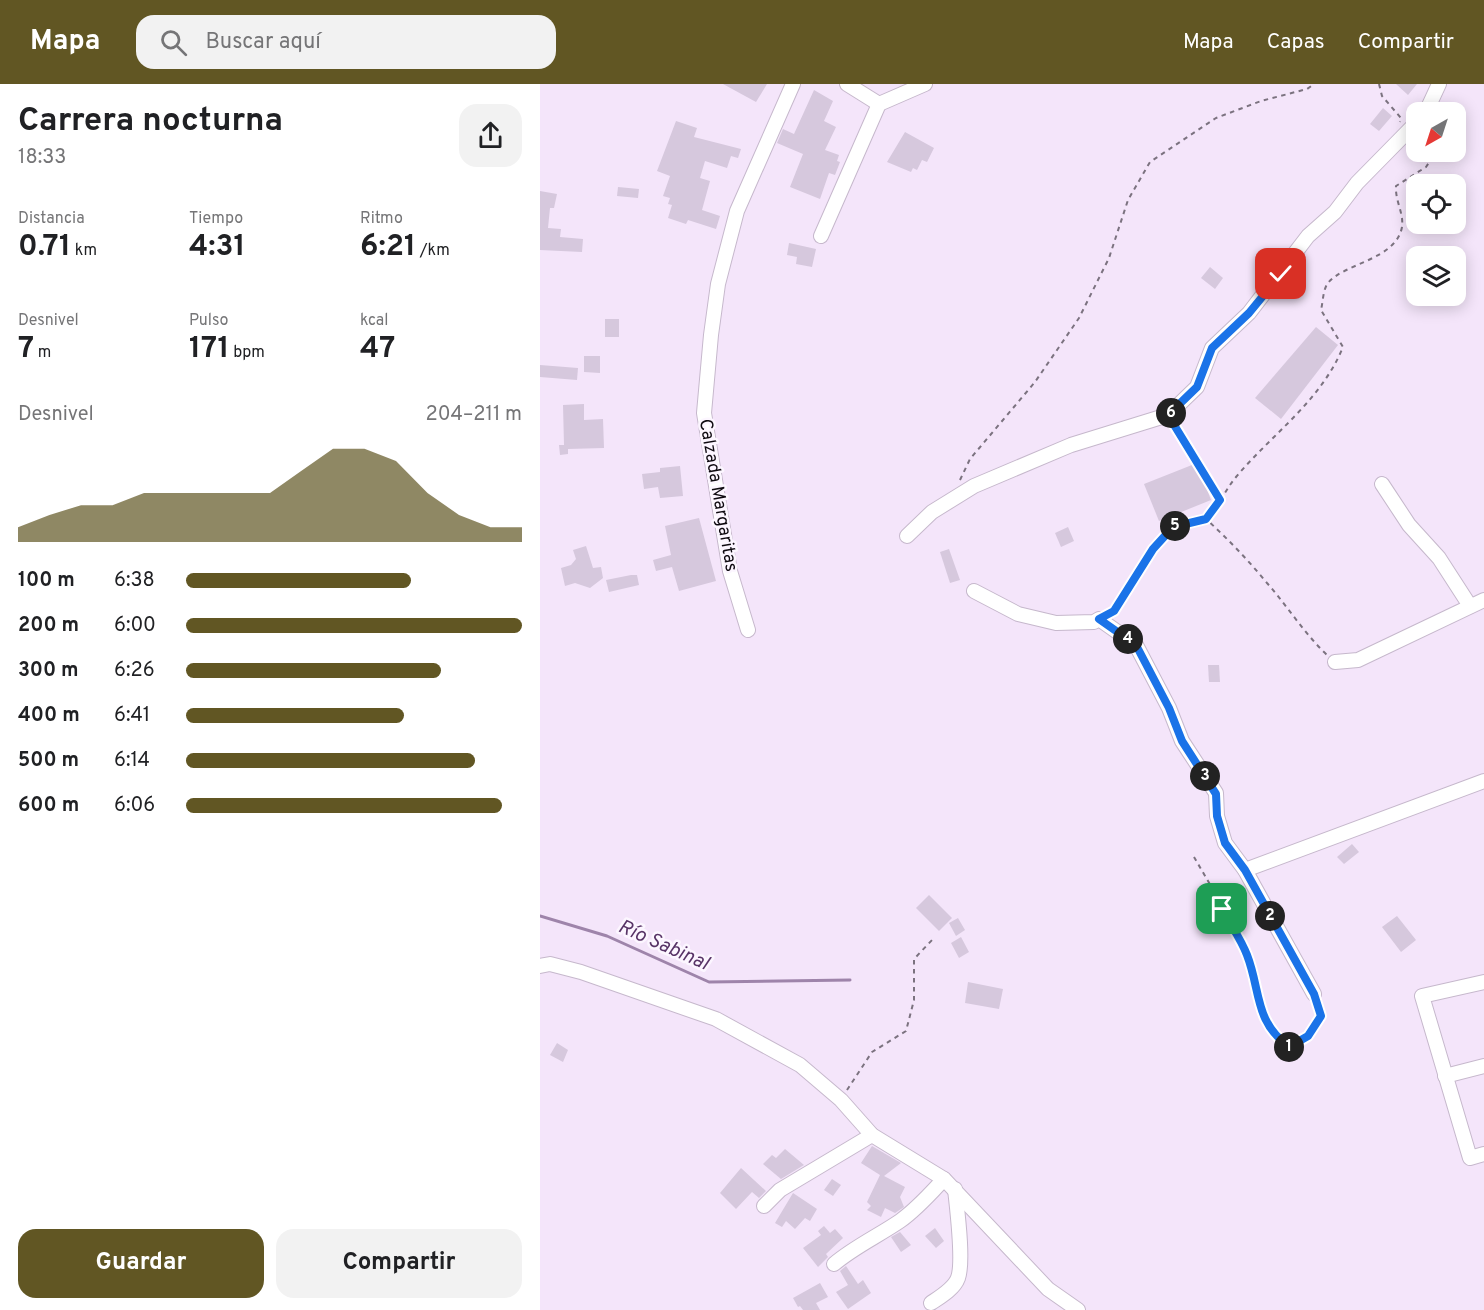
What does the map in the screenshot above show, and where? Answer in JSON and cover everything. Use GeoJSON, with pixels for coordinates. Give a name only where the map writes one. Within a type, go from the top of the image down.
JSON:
{"type":"FeatureCollection","features":[{"type":"Feature","properties":{"kind":"street","name":"Calzada Margaritas"},"geometry":{"type":"LineString","coordinates":[[748,630],[730,571],[704,413],[718,284],[737,211],[793,84]]}},
{"type":"Feature","properties":{"kind":"street"},"geometry":{"type":"LineString","coordinates":[[847,84],[879,104]]}},
{"type":"Feature","properties":{"kind":"street"},"geometry":{"type":"LineString","coordinates":[[821,236],[879,104],[925,84]]}},
{"type":"Feature","properties":{"kind":"street"},"geometry":{"type":"LineString","coordinates":[[1430,102],[1438,84]]}},
{"type":"Feature","properties":{"kind":"street"},"geometry":{"type":"LineString","coordinates":[[907,536],[932,512],[974,486],[1071,445],[1168,415],[1197,387],[1212,348],[1249,313],[1308,236],[1335,212],[1357,183],[1406,133]]}},
{"type":"Feature","properties":{"kind":"street"},"geometry":{"type":"LineString","coordinates":[[1382,484],[1409,525],[1440,558],[1470,606]]}},
{"type":"Feature","properties":{"kind":"street"},"geometry":{"type":"LineString","coordinates":[[974,591],[1018,614],[1056,623],[1094,622],[1099,619],[1136,645],[1169,708],[1182,741],[1216,794],[1217,816],[1225,843],[1245,870],[1314,994]]}},
{"type":"Feature","properties":{"kind":"street"},"geometry":{"type":"LineString","coordinates":[[1335,662],[1358,660],[1484,600]]}},
{"type":"Feature","properties":{"kind":"street"},"geometry":{"type":"LineString","coordinates":[[1245,870],[1484,781]]}},
{"type":"Feature","properties":{"kind":"street"},"geometry":{"type":"LineString","coordinates":[[540,966],[550,964],[581,972],[717,1019],[800,1065],[841,1100],[872,1135],[944,1179],[1048,1289],[1078,1310]]}},
{"type":"Feature","properties":{"kind":"street"},"geometry":{"type":"LineString","coordinates":[[1484,982],[1422,996],[1470,1158],[1484,1154]]}},
{"type":"Feature","properties":{"kind":"street"},"geometry":{"type":"LineString","coordinates":[[1445,1076],[1484,1066]]}},
{"type":"Feature","properties":{"kind":"street"},"geometry":{"type":"LineString","coordinates":[[764,1206],[780,1190],[872,1135]]}},
{"type":"Feature","properties":{"kind":"street"},"geometry":{"type":"LineString","coordinates":[[834,1264],[852,1249],[899,1221],[925,1200],[944,1179]]}},
{"type":"Feature","properties":{"kind":"street"},"geometry":{"type":"LineString","coordinates":[[931,1303],[945,1294],[959,1276],[959,1223],[955,1189]]}},
{"type":"Feature","properties":{"kind":"path"},"geometry":{"type":"LineString","coordinates":[[956,498],[962,472],[970,459],[1035,382],[1079,318],[1109,258],[1128,200],[1150,162],[1216,118],[1261,101],[1306,89],[1314,84]]}},
{"type":"Feature","properties":{"kind":"path"},"geometry":{"type":"LineString","coordinates":[[1379,84],[1382,96],[1401,118],[1398,129]]}},
{"type":"Feature","properties":{"kind":"path"},"geometry":{"type":"LineString","coordinates":[[1099,619],[1114,611],[1153,549],[1173,527],[1206,519],[1234,479],[1308,403],[1336,364],[1343,347],[1321,310],[1327,284],[1336,276],[1368,262],[1387,249],[1402,230],[1402,219],[1395,198],[1396,186],[1402,180],[1426,168],[1430,162]]}},
{"type":"Feature","properties":{"kind":"path"},"geometry":{"type":"LineString","coordinates":[[1168,415],[1220,500]]}},
{"type":"Feature","properties":{"kind":"path"},"geometry":{"type":"LineString","coordinates":[[1206,519],[1269,585],[1310,638],[1335,662]]}},
{"type":"Feature","properties":{"kind":"path"},"geometry":{"type":"LineString","coordinates":[[1194,856],[1247,955],[1263,1016],[1274,1036],[1289,1047],[1308,1036],[1321,1016],[1314,994]]}},
{"type":"Feature","properties":{"kind":"path"},"geometry":{"type":"LineString","coordinates":[[841,1100],[872,1052],[906,1031],[914,1000],[914,959],[933,939]]}},
{"type":"Feature","properties":{"kind":"building"},"geometry":{"type":"Polygon","coordinates":[[[723,84],[767,84],[756,102],[723,84]]]}},
{"type":"Feature","properties":{"kind":"building"},"geometry":{"type":"Polygon","coordinates":[[[1396,84],[1417,84],[1408,95],[1396,84]]]}},
{"type":"Feature","properties":{"kind":"building"},"geometry":{"type":"Polygon","coordinates":[[[814,90],[833,101],[824,121],[836,127],[825,150],[839,155],[837,161],[840,162],[835,175],[829,173],[820,199],[790,187],[803,154],[777,143],[783,129],[794,134],[814,90]]]}},
{"type":"Feature","properties":{"kind":"building"},"geometry":{"type":"Polygon","coordinates":[[[1383,108],[1392,116],[1379,131],[1370,124],[1383,108]]]}},
{"type":"Feature","properties":{"kind":"building"},"geometry":{"type":"Polygon","coordinates":[[[676,121],[697,128],[694,137],[741,149],[738,158],[731,156],[727,168],[705,161],[700,178],[710,181],[702,210],[720,216],[716,229],[688,220],[686,224],[668,218],[672,205],[668,204],[670,198],[663,196],[670,176],[657,171],[676,121]]]}},
{"type":"Feature","properties":{"kind":"building"},"geometry":{"type":"Polygon","coordinates":[[[905,132],[934,148],[927,162],[922,160],[917,170],[913,168],[911,172],[887,162],[905,132]]]}},
{"type":"Feature","properties":{"kind":"building"},"geometry":{"type":"Polygon","coordinates":[[[618,187],[639,189],[638,198],[617,196],[618,187]]]}},
{"type":"Feature","properties":{"kind":"building"},"geometry":{"type":"Polygon","coordinates":[[[540,191],[557,194],[554,208],[550,208],[548,228],[561,229],[560,237],[583,239],[582,252],[540,250],[540,191]]]}},
{"type":"Feature","properties":{"kind":"building"},"geometry":{"type":"Polygon","coordinates":[[[789,243],[816,249],[812,267],[796,264],[797,257],[787,255],[789,243]]]}},
{"type":"Feature","properties":{"kind":"building"},"geometry":{"type":"Polygon","coordinates":[[[1210,267],[1223,278],[1215,289],[1201,278],[1210,267]]]}},
{"type":"Feature","properties":{"kind":"building"},"geometry":{"type":"Polygon","coordinates":[[[605,319],[619,319],[619,337],[605,337],[605,319]]]}},
{"type":"Feature","properties":{"kind":"building"},"geometry":{"type":"Polygon","coordinates":[[[1316,327],[1338,345],[1281,419],[1255,398],[1316,327]]]}},
{"type":"Feature","properties":{"kind":"building"},"geometry":{"type":"Polygon","coordinates":[[[584,356],[600,356],[600,373],[584,372],[584,356]]]}},
{"type":"Feature","properties":{"kind":"building"},"geometry":{"type":"Polygon","coordinates":[[[540,365],[578,368],[577,380],[540,377],[540,365]]]}},
{"type":"Feature","properties":{"kind":"building"},"geometry":{"type":"Polygon","coordinates":[[[584,404],[584,420],[603,419],[604,448],[568,449],[568,454],[560,455],[559,445],[564,445],[563,405],[584,404]]]}},
{"type":"Feature","properties":{"kind":"building"},"geometry":{"type":"Polygon","coordinates":[[[1197,463],[1211,500],[1159,521],[1144,484],[1197,463]]]}},
{"type":"Feature","properties":{"kind":"building"},"geometry":{"type":"Polygon","coordinates":[[[680,466],[683,496],[660,498],[658,487],[644,489],[642,474],[660,472],[660,468],[680,466]]]}},
{"type":"Feature","properties":{"kind":"building"},"geometry":{"type":"Polygon","coordinates":[[[699,518],[716,581],[679,591],[672,567],[656,571],[653,560],[671,555],[665,526],[699,518]]]}},
{"type":"Feature","properties":{"kind":"building"},"geometry":{"type":"Polygon","coordinates":[[[1068,527],[1074,541],[1061,547],[1055,533],[1068,527]]]}},
{"type":"Feature","properties":{"kind":"building"},"geometry":{"type":"Polygon","coordinates":[[[586,546],[593,568],[601,567],[603,578],[590,588],[575,583],[565,586],[561,568],[571,565],[576,559],[573,550],[586,546]]]}},
{"type":"Feature","properties":{"kind":"building"},"geometry":{"type":"Polygon","coordinates":[[[949,549],[960,580],[950,583],[940,552],[949,549]]]}},
{"type":"Feature","properties":{"kind":"building"},"geometry":{"type":"Polygon","coordinates":[[[637,575],[639,585],[609,592],[606,580],[637,575]]]}},
{"type":"Feature","properties":{"kind":"building"},"geometry":{"type":"Polygon","coordinates":[[[1208,665],[1219,665],[1220,682],[1209,682],[1208,665]]]}},
{"type":"Feature","properties":{"kind":"building"},"geometry":{"type":"Polygon","coordinates":[[[1352,844],[1359,852],[1344,864],[1337,857],[1352,844]]]}},
{"type":"Feature","properties":{"kind":"building"},"geometry":{"type":"Polygon","coordinates":[[[929,895],[952,918],[939,931],[916,908],[929,895]]]}},
{"type":"Feature","properties":{"kind":"building"},"geometry":{"type":"Polygon","coordinates":[[[1397,916],[1416,940],[1401,952],[1382,927],[1397,916]]]}},
{"type":"Feature","properties":{"kind":"building"},"geometry":{"type":"Polygon","coordinates":[[[958,918],[965,930],[956,936],[949,923],[958,918]]]}},
{"type":"Feature","properties":{"kind":"building"},"geometry":{"type":"Polygon","coordinates":[[[961,937],[969,952],[959,958],[951,943],[961,937]]]}},
{"type":"Feature","properties":{"kind":"building"},"geometry":{"type":"Polygon","coordinates":[[[968,982],[1003,989],[999,1009],[965,1003],[968,982]]]}},
{"type":"Feature","properties":{"kind":"building"},"geometry":{"type":"Polygon","coordinates":[[[557,1043],[568,1050],[563,1062],[550,1055],[557,1043]]]}},
{"type":"Feature","properties":{"kind":"building"},"geometry":{"type":"Polygon","coordinates":[[[872,1146],[901,1163],[884,1176],[905,1187],[900,1197],[904,1207],[895,1213],[885,1208],[881,1217],[867,1210],[871,1206],[867,1202],[880,1175],[861,1163],[872,1146]]]}},
{"type":"Feature","properties":{"kind":"building"},"geometry":{"type":"Polygon","coordinates":[[[785,1149],[804,1165],[781,1179],[763,1164],[772,1155],[776,1158],[785,1149]]]}},
{"type":"Feature","properties":{"kind":"building"},"geometry":{"type":"Polygon","coordinates":[[[741,1168],[766,1191],[759,1198],[752,1192],[736,1209],[720,1193],[741,1168]]]}},
{"type":"Feature","properties":{"kind":"building"},"geometry":{"type":"Polygon","coordinates":[[[832,1179],[841,1185],[833,1196],[824,1190],[832,1179]]]}},
{"type":"Feature","properties":{"kind":"building"},"geometry":{"type":"Polygon","coordinates":[[[793,1193],[817,1209],[810,1221],[805,1218],[795,1229],[786,1221],[782,1227],[775,1223],[793,1193]]]}},
{"type":"Feature","properties":{"kind":"building"},"geometry":{"type":"Polygon","coordinates":[[[824,1226],[830,1233],[835,1229],[843,1238],[826,1254],[828,1257],[818,1267],[803,1248],[821,1235],[818,1231],[824,1226]]]}},
{"type":"Feature","properties":{"kind":"building"},"geometry":{"type":"Polygon","coordinates":[[[935,1228],[944,1241],[936,1248],[925,1236],[935,1228]]]}},
{"type":"Feature","properties":{"kind":"building"},"geometry":{"type":"Polygon","coordinates":[[[900,1232],[911,1245],[901,1252],[891,1237],[900,1232]]]}},
{"type":"Feature","properties":{"kind":"building"},"geometry":{"type":"Polygon","coordinates":[[[846,1266],[858,1284],[863,1280],[871,1293],[848,1309],[836,1292],[848,1285],[840,1271],[846,1266]]]}},
{"type":"Feature","properties":{"kind":"building"},"geometry":{"type":"Polygon","coordinates":[[[820,1283],[828,1297],[816,1303],[820,1310],[803,1310],[800,1306],[798,1307],[793,1298],[820,1283]]]}},
{"type":"Feature","properties":{"kind":"waterway","name":"Río Sabinal"},"geometry":{"type":"LineString","coordinates":[[540,916],[607,936],[709,982],[850,980]]}},
{"type":"Feature","properties":{"kind":"route"},"geometry":{"type":"LineString","coordinates":[[1222,909],[1247,955],[1263,1016],[1274,1036],[1289,1047],[1308,1036],[1321,1016],[1314,994],[1245,870],[1225,843],[1217,816],[1216,794],[1182,741],[1169,708],[1136,645],[1099,619],[1114,611],[1153,549],[1173,527],[1206,519],[1220,500],[1168,415],[1197,387],[1212,348],[1249,313],[1281,274]]}}]}
